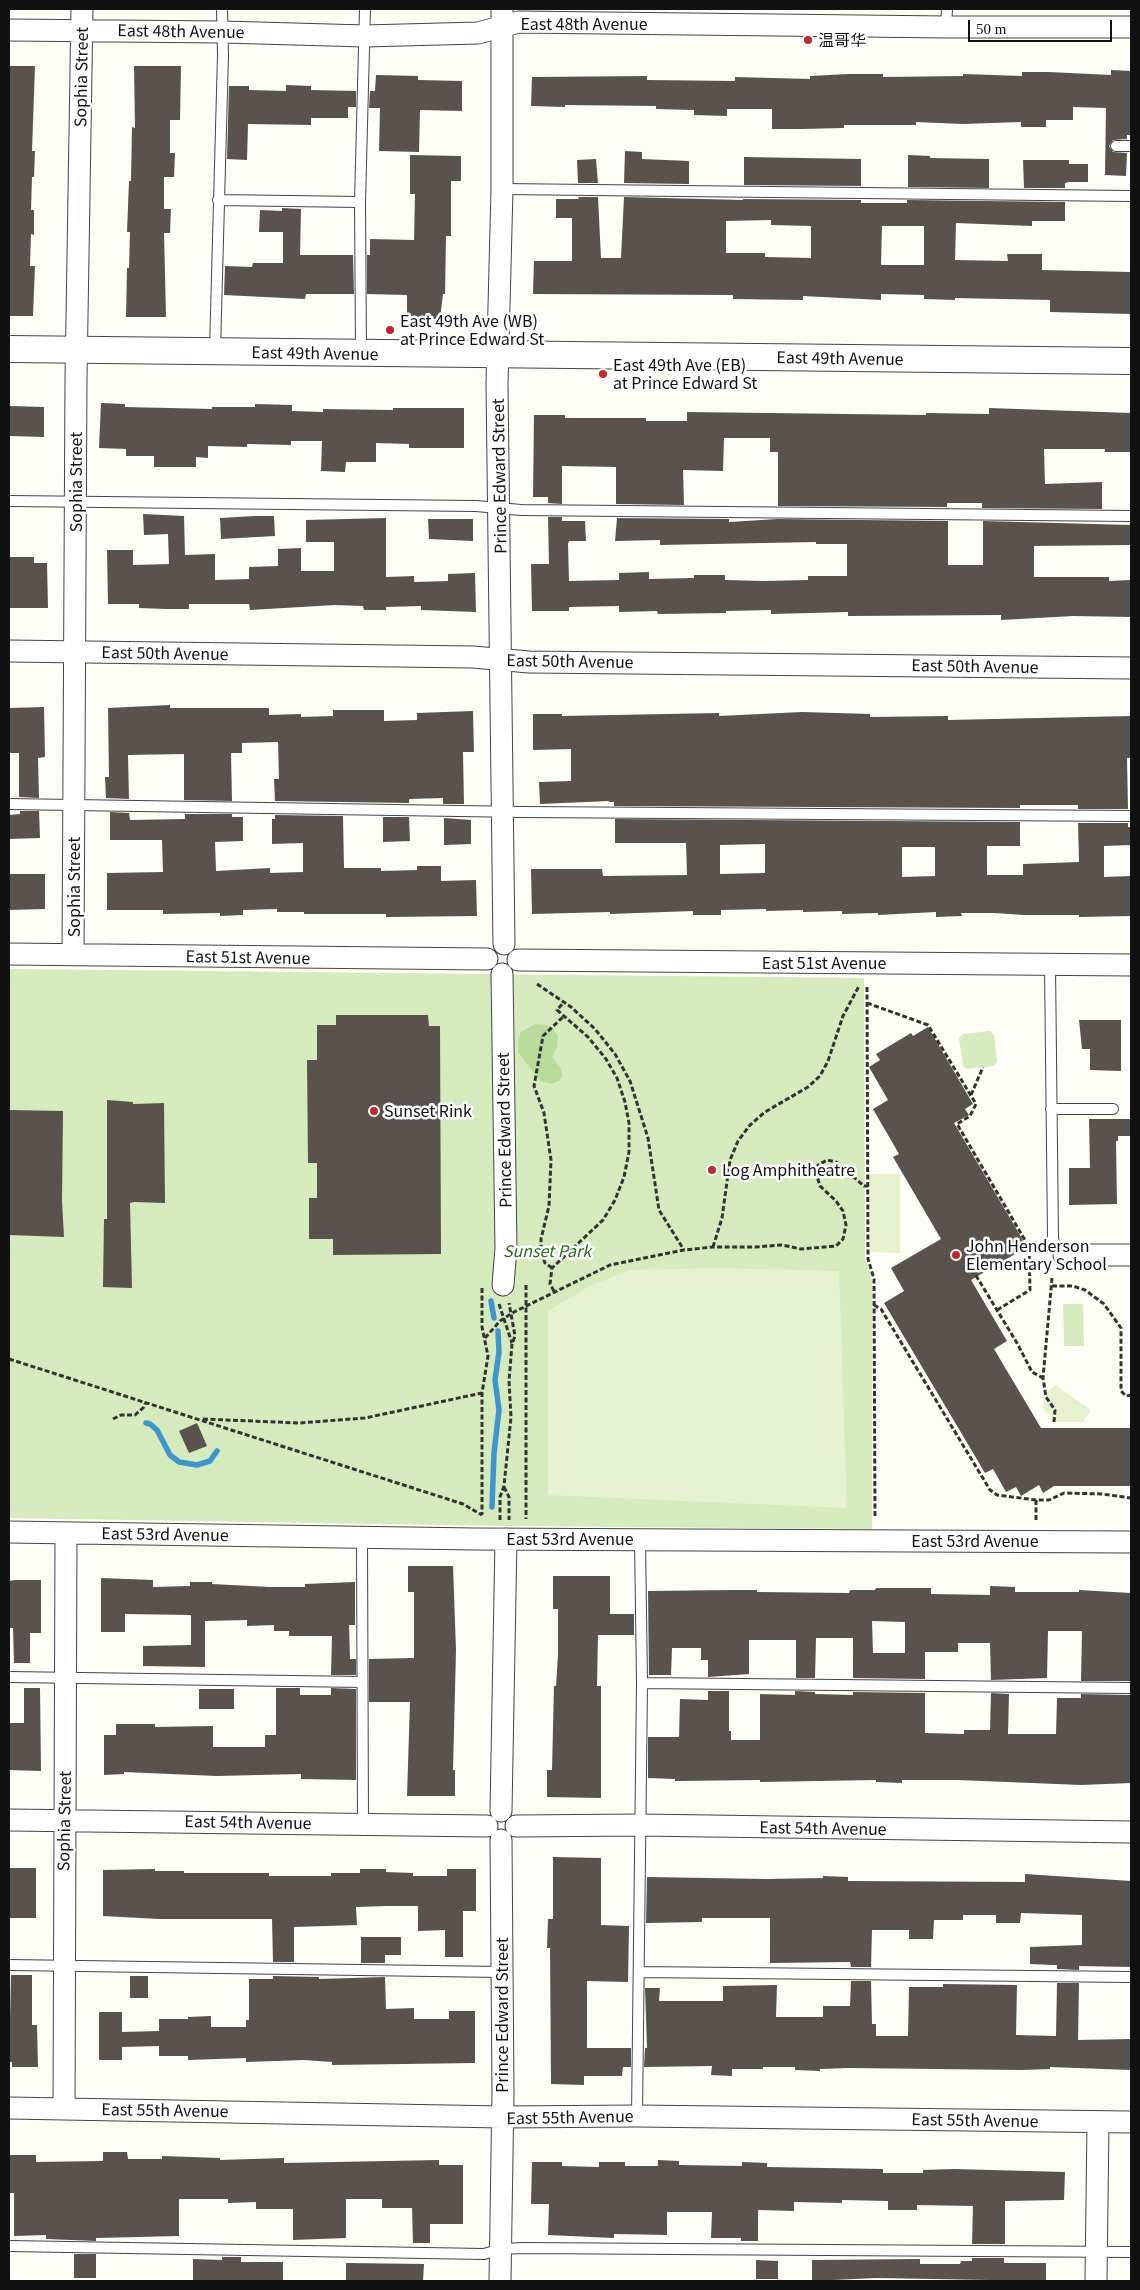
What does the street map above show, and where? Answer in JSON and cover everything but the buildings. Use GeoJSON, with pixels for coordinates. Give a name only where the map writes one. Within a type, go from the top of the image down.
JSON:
{"type":"FeatureCollection","features":[{"type":"Feature","properties":{"kind":"street","name":"Sophia Street"},"geometry":{"type":"LineString","coordinates":[[73,955],[77,350],[82,9]]}},
{"type":"Feature","properties":{"kind":"street","name":"East 48th Avenue"},"geometry":{"type":"LineString","coordinates":[[9,30],[223,32],[365,36],[478,33],[502,18],[519,22],[946,18],[1131,27]]}},
{"type":"Feature","properties":{"kind":"street","name":"Prince Edward Street"},"geometry":{"type":"LineString","coordinates":[[502,18],[502,189],[498,355],[504,944]]}},
{"type":"Feature","properties":{"kind":"street","name":"East 49th Avenue"},"geometry":{"type":"LineString","coordinates":[[9,349],[1131,361]]}},
{"type":"Feature","properties":{"kind":"street","name":"East 50th Avenue"},"geometry":{"type":"LineString","coordinates":[[9,651],[473,657],[539,662],[1131,668]]}},
{"type":"Feature","properties":{"kind":"street"},"geometry":{"type":"LineString","coordinates":[[504,944],[515,951],[510,968],[493,972],[487,959],[488,954],[494,946],[504,944]]}},
{"type":"Feature","properties":{"kind":"street","name":"East 51st Avenue"},"geometry":{"type":"LineString","coordinates":[[9,954],[487,959]]}},
{"type":"Feature","properties":{"kind":"street","name":"East 51st Avenue"},"geometry":{"type":"LineString","coordinates":[[510,968],[1131,965]]}},
{"type":"Feature","properties":{"kind":"street","name":"Prince Edward Street"},"geometry":{"type":"LineString","coordinates":[[503,1292],[506,1248],[510,968]]}},
{"type":"Feature","properties":{"kind":"street"},"geometry":{"type":"LineString","coordinates":[[1064,1255],[1131,1255]]}},
{"type":"Feature","properties":{"kind":"street","name":"East 53rd Avenue"},"geometry":{"type":"LineString","coordinates":[[9,1532],[362,1537],[505,1532],[640,1539],[1131,1542]]}},
{"type":"Feature","properties":{"kind":"street","name":"Prince Edward Street"},"geometry":{"type":"LineString","coordinates":[[500,2281],[502,2117],[501,1826],[505,1532]]}},
{"type":"Feature","properties":{"kind":"street","name":"Sophia Street"},"geometry":{"type":"LineString","coordinates":[[64,2108],[66,1533]]}},
{"type":"Feature","properties":{"kind":"street","name":"East 54th Avenue"},"geometry":{"type":"LineString","coordinates":[[9,1820],[501,1826],[639,1825],[1131,1832]]}},
{"type":"Feature","properties":{"kind":"street","name":"East 55th Avenue"},"geometry":{"type":"LineString","coordinates":[[9,2108],[502,2117],[637,2116],[1131,2122]]}},
{"type":"Feature","properties":{"kind":"street"},"geometry":{"type":"LineString","coordinates":[[1096,2281],[1098,2122]]}},
{"type":"Feature","properties":{"kind":"lane"},"geometry":{"type":"LineString","coordinates":[[215,352],[222,9]]}},
{"type":"Feature","properties":{"kind":"lane"},"geometry":{"type":"LineString","coordinates":[[361,354],[360,202],[365,9]]}},
{"type":"Feature","properties":{"kind":"lane"},"geometry":{"type":"LineString","coordinates":[[1116,146],[1131,146]]}},
{"type":"Feature","properties":{"kind":"lane"},"geometry":{"type":"LineString","coordinates":[[502,189],[1131,196]]}},
{"type":"Feature","properties":{"kind":"lane"},"geometry":{"type":"LineString","coordinates":[[218,200],[360,202]]}},
{"type":"Feature","properties":{"kind":"lane"},"geometry":{"type":"LineString","coordinates":[[9,501],[500,508],[521,510],[1131,516]]}},
{"type":"Feature","properties":{"kind":"lane"},"geometry":{"type":"LineString","coordinates":[[9,804],[1131,816]]}},
{"type":"Feature","properties":{"kind":"lane"},"geometry":{"type":"LineString","coordinates":[[1050,965],[1053,1238],[1055,1249],[1064,1255]]}},
{"type":"Feature","properties":{"kind":"lane"},"geometry":{"type":"LineString","coordinates":[[1051,1110],[1113,1109]]}},
{"type":"Feature","properties":{"kind":"lane"},"geometry":{"type":"LineString","coordinates":[[362,1537],[363,1824]]}},
{"type":"Feature","properties":{"kind":"lane"},"geometry":{"type":"LineString","coordinates":[[637,2116],[642,1683],[640,1539]]}},
{"type":"Feature","properties":{"kind":"lane"},"geometry":{"type":"LineString","coordinates":[[9,1677],[362,1682]]}},
{"type":"Feature","properties":{"kind":"lane"},"geometry":{"type":"LineString","coordinates":[[642,1683],[1131,1688]]}},
{"type":"Feature","properties":{"kind":"lane"},"geometry":{"type":"LineString","coordinates":[[9,1965],[502,1972]]}},
{"type":"Feature","properties":{"kind":"lane"},"geometry":{"type":"LineString","coordinates":[[639,1972],[1131,1977]]}},
{"type":"Feature","properties":{"kind":"lane"},"geometry":{"type":"LineString","coordinates":[[9,2246],[484,2254],[501,2249],[523,2248],[1131,2252]]}},
{"type":"Feature","properties":{"kind":"path"},"geometry":{"type":"LineString","coordinates":[[537,984],[564,1002],[595,1029],[615,1054],[630,1081],[648,1138],[659,1210],[684,1250]]}},
{"type":"Feature","properties":{"kind":"path"},"geometry":{"type":"LineString","coordinates":[[713,1246],[722,1218],[730,1160],[738,1141],[750,1125],[765,1112],[808,1087],[820,1076],[828,1061],[845,1011],[859,986]]}},
{"type":"Feature","properties":{"kind":"path"},"geometry":{"type":"LineString","coordinates":[[867,987],[868,1258],[874,1279],[875,1518]]}},
{"type":"Feature","properties":{"kind":"path"},"geometry":{"type":"LineString","coordinates":[[554,1291],[550,1284],[552,1268],[603,1220],[615,1200],[624,1177],[629,1152],[629,1123],[626,1102],[617,1078],[606,1059],[588,1037],[557,1010],[564,1002]]}},
{"type":"Feature","properties":{"kind":"path"},"geometry":{"type":"LineString","coordinates":[[867,1003],[928,1025],[976,1104],[970,1116],[957,1124],[1029,1247],[1030,1290],[997,1310]]}},
{"type":"Feature","properties":{"kind":"path"},"geometry":{"type":"LineString","coordinates":[[552,1268],[540,1252],[541,1239],[549,1206],[551,1160],[544,1113],[534,1086],[543,1036],[564,1016]]}},
{"type":"Feature","properties":{"kind":"path"},"geometry":{"type":"LineString","coordinates":[[970,1096],[982,1067]]}},
{"type":"Feature","properties":{"kind":"path"},"geometry":{"type":"LineString","coordinates":[[485,1338],[510,1314],[610,1265],[713,1246],[755,1247],[782,1245],[801,1249],[836,1246],[843,1239],[846,1225],[843,1211],[836,1201],[820,1186],[817,1176],[818,1165],[826,1160],[836,1162],[864,1186],[868,1186]]}},
{"type":"Feature","properties":{"kind":"path"},"geometry":{"type":"LineString","coordinates":[[972,1270],[1032,1372],[1043,1378]]}},
{"type":"Feature","properties":{"kind":"path"},"geometry":{"type":"LineString","coordinates":[[1052,1278],[1043,1378],[1046,1397],[1055,1410],[1054,1422]]}},
{"type":"Feature","properties":{"kind":"path"},"geometry":{"type":"LineString","coordinates":[[482,1284],[482,1328],[488,1356],[482,1393],[482,1520]]}},
{"type":"Feature","properties":{"kind":"path"},"geometry":{"type":"LineString","coordinates":[[526,1285],[526,1527]]}},
{"type":"Feature","properties":{"kind":"path"},"geometry":{"type":"LineString","coordinates":[[1052,1286],[1073,1286],[1085,1290],[1104,1304],[1121,1328],[1121,1391],[1126,1396],[1131,1396]]}},
{"type":"Feature","properties":{"kind":"path"},"geometry":{"type":"LineString","coordinates":[[503,1292],[515,1336],[512,1344],[509,1381],[511,1417],[504,1486],[500,1497],[505,1532]]}},
{"type":"Feature","properties":{"kind":"path"},"geometry":{"type":"LineString","coordinates":[[503,1292],[503,1320],[512,1344]]}},
{"type":"Feature","properties":{"kind":"path"},"geometry":{"type":"LineString","coordinates":[[874,1305],[881,1309],[990,1490],[997,1495],[1036,1500],[1049,1500],[1064,1493],[1102,1494],[1131,1498]]}},
{"type":"Feature","properties":{"kind":"path"},"geometry":{"type":"LineString","coordinates":[[9,1359],[463,1504],[482,1515]]}},
{"type":"Feature","properties":{"kind":"path"},"geometry":{"type":"LineString","coordinates":[[200,1420],[299,1423],[365,1418],[394,1414],[482,1393]]}},
{"type":"Feature","properties":{"kind":"path"},"geometry":{"type":"LineString","coordinates":[[113,1420],[121,1415],[135,1415],[144,1407],[146,1402]]}},
{"type":"Feature","properties":{"kind":"path"},"geometry":{"type":"LineString","coordinates":[[504,1486],[509,1497],[505,1532]]}},
{"type":"Feature","properties":{"kind":"green space","name":"Sunset Park"},"geometry":{"type":"Polygon","coordinates":[[[9,969],[864,978],[865,1258],[872,1280],[872,1529],[503,1526],[9,1518],[9,969]]]}},
{"type":"Feature","properties":{"kind":"green space"},"geometry":{"type":"Polygon","coordinates":[[[535,1024],[553,1028],[558,1037],[557,1047],[552,1057],[561,1069],[562,1077],[559,1081],[551,1084],[540,1081],[518,1052],[518,1039],[521,1032],[535,1024]]]}},
{"type":"Feature","properties":{"kind":"green space"},"geometry":{"type":"Polygon","coordinates":[[[990,1031],[994,1035],[997,1062],[994,1066],[967,1069],[963,1066],[959,1038],[963,1034],[990,1031]]]}},
{"type":"Feature","properties":{"kind":"green space"},"geometry":{"type":"Polygon","coordinates":[[[869,1174],[900,1174],[900,1253],[870,1252],[869,1174]]]}},
{"type":"Feature","properties":{"kind":"green space"},"geometry":{"type":"Polygon","coordinates":[[[717,1268],[839,1271],[847,1508],[548,1495],[548,1311],[592,1285],[630,1270],[717,1268]]]}},
{"type":"Feature","properties":{"kind":"green space"},"geometry":{"type":"Polygon","coordinates":[[[1063,1304],[1083,1304],[1084,1346],[1064,1346],[1063,1304]]]}},
{"type":"Feature","properties":{"kind":"green space"},"geometry":{"type":"Polygon","coordinates":[[[1055,1385],[1091,1410],[1083,1422],[1057,1422],[1043,1409],[1044,1396],[1055,1385]]]}},
{"type":"Feature","properties":{"kind":"waterway"},"geometry":{"type":"LineString","coordinates":[[491,1301],[494,1318]]}},
{"type":"Feature","properties":{"kind":"waterway"},"geometry":{"type":"LineString","coordinates":[[492,1507],[494,1453],[499,1410],[495,1380],[499,1352],[498,1331]]}},
{"type":"Feature","properties":{"kind":"waterway"},"geometry":{"type":"LineString","coordinates":[[146,1423],[157,1430],[170,1455],[179,1462],[197,1465],[210,1461],[217,1451]]}},
{"type":"Feature","properties":{"kind":"place","name":"温哥华"},"geometry":{"type":"Point","coordinates":[808,40]}},
{"type":"Feature","properties":{"kind":"place","name":"East 49th Ave (WB) at Prince Edward St"},"geometry":{"type":"Point","coordinates":[390,330]}},
{"type":"Feature","properties":{"kind":"place","name":"East 49th Ave (EB) at Prince Edward St"},"geometry":{"type":"Point","coordinates":[603,374]}},
{"type":"Feature","properties":{"kind":"place","name":"Sunset Rink"},"geometry":{"type":"Point","coordinates":[374,1111]}},
{"type":"Feature","properties":{"kind":"place","name":"Log Amphitheatre"},"geometry":{"type":"Point","coordinates":[712,1170]}},
{"type":"Feature","properties":{"kind":"place","name":"John Henderson Elementary School"},"geometry":{"type":"Point","coordinates":[956,1255]}}]}
